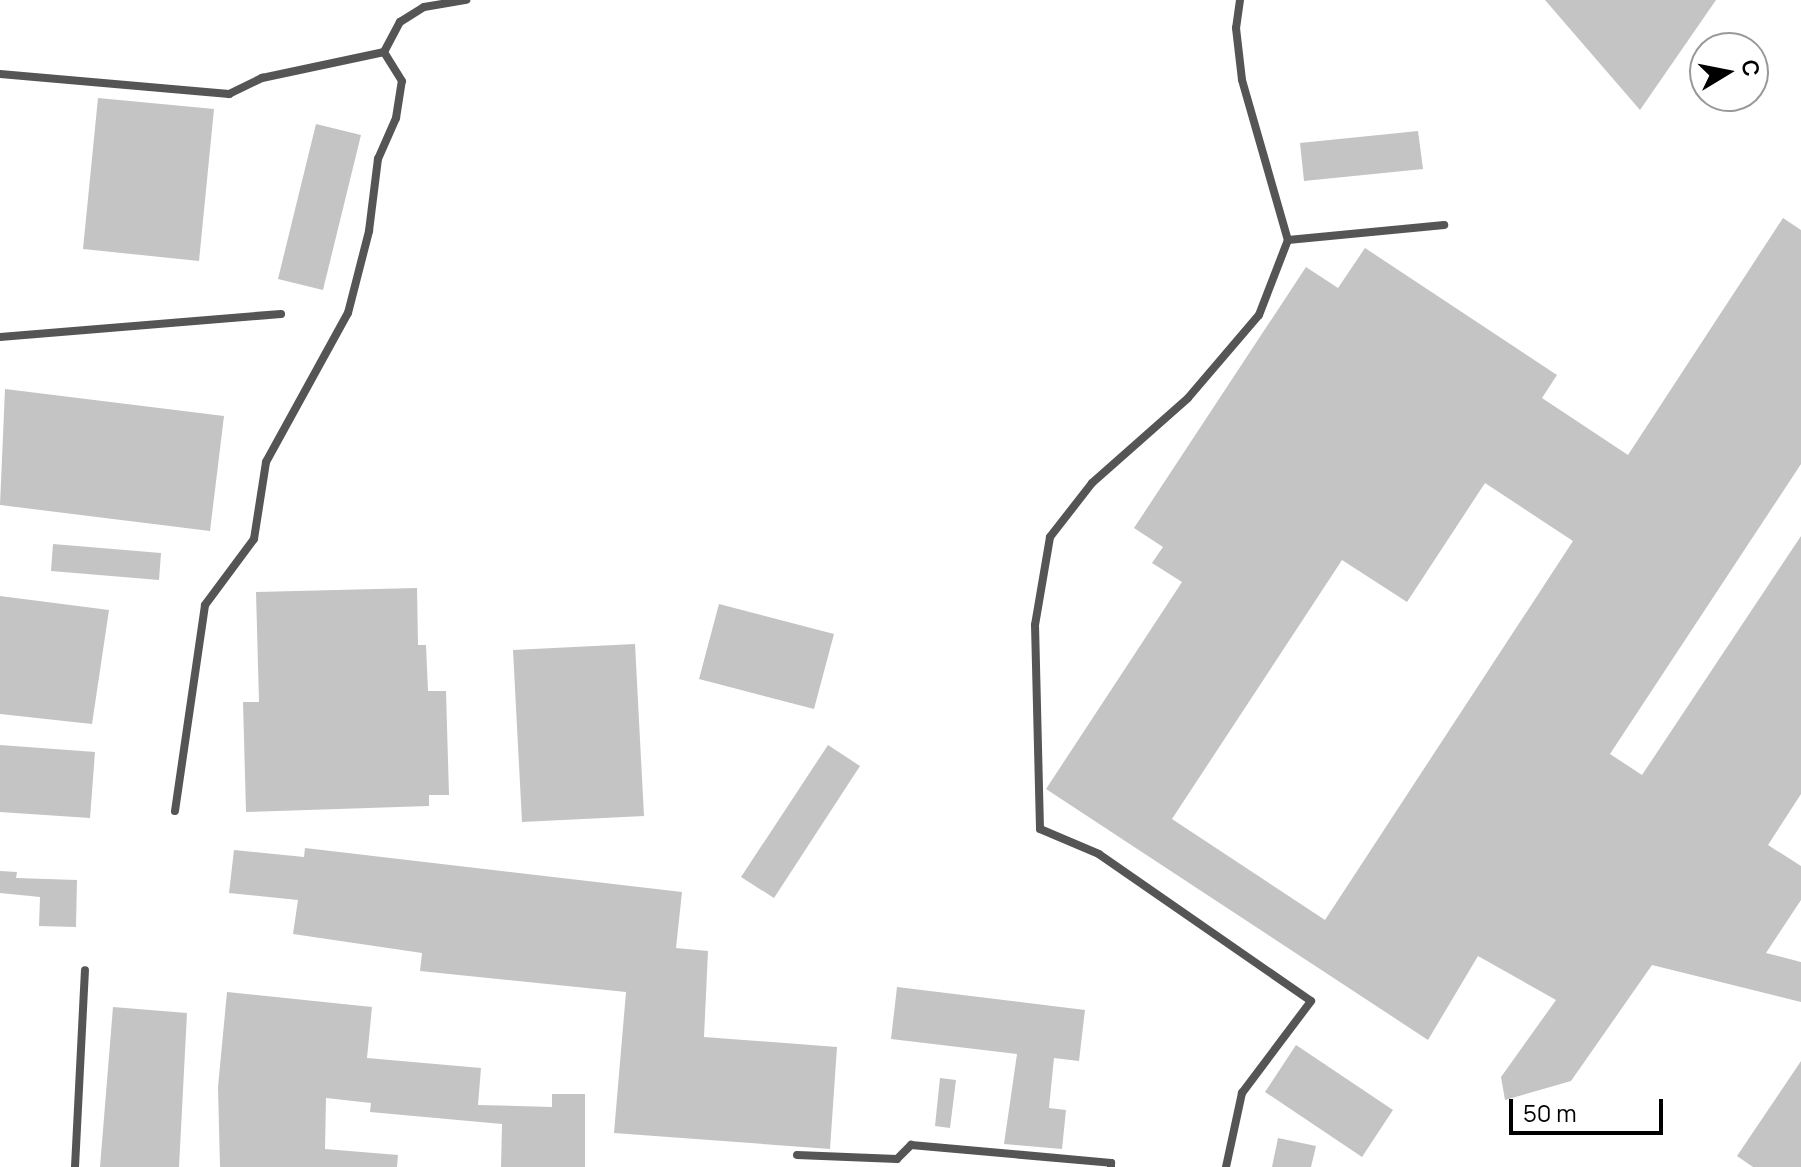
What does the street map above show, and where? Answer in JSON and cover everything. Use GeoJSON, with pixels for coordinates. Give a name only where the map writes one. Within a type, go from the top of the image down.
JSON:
{"type":"FeatureCollection","features":[{"type":"Feature","properties":{"kind":"lane"},"geometry":{"type":"LineString","coordinates":[[0,74],[229,94],[262,78],[384,52],[400,22],[424,7],[466,0]]}},
{"type":"Feature","properties":{"kind":"lane"},"geometry":{"type":"LineString","coordinates":[[1226,1167],[1242,1093],[1311,1001],[1099,854],[1040,829],[1035,625],[1050,537],[1092,483],[1188,398],[1259,315],[1288,240],[1242,80],[1236,28],[1240,0]]}},
{"type":"Feature","properties":{"kind":"lane"},"geometry":{"type":"LineString","coordinates":[[175,811],[205,605],[254,539],[266,462],[348,313],[369,231],[378,159],[396,118],[402,81],[384,52]]}},
{"type":"Feature","properties":{"kind":"lane"},"geometry":{"type":"LineString","coordinates":[[1288,240],[1444,225]]}},
{"type":"Feature","properties":{"kind":"lane"},"geometry":{"type":"LineString","coordinates":[[0,337],[281,314]]}},
{"type":"Feature","properties":{"kind":"lane"},"geometry":{"type":"LineString","coordinates":[[75,1167],[85,970]]}},
{"type":"Feature","properties":{"kind":"lane"},"geometry":{"type":"LineString","coordinates":[[797,1155],[897,1159],[911,1145],[1111,1163],[1111,1167]]}},
{"type":"Feature","properties":{"kind":"building"},"geometry":{"type":"Polygon","coordinates":[[[1545,0],[1716,0],[1694,32],[1689,32],[1689,39],[1640,110],[1545,0]]]}},
{"type":"Feature","properties":{"kind":"building"},"geometry":{"type":"Polygon","coordinates":[[[98,98],[214,109],[199,261],[83,249],[98,98]]]}},
{"type":"Feature","properties":{"kind":"building"},"geometry":{"type":"Polygon","coordinates":[[[316,124],[361,135],[323,290],[278,279],[316,124]]]}},
{"type":"Feature","properties":{"kind":"building"},"geometry":{"type":"Polygon","coordinates":[[[1418,131],[1423,169],[1304,181],[1300,143],[1418,131]]]}},
{"type":"Feature","properties":{"kind":"building"},"geometry":{"type":"Polygon","coordinates":[[[1783,218],[1801,230],[1801,464],[1610,754],[1642,775],[1801,536],[1801,794],[1768,845],[1801,866],[1801,900],[1766,953],[1801,962],[1801,1002],[1652,965],[1571,1081],[1505,1100],[1501,1077],[1556,1000],[1478,956],[1428,1040],[1046,789],[1182,582],[1152,563],[1163,547],[1134,528],[1306,267],[1338,288],[1365,248],[1557,375],[1542,398],[1628,455],[1783,218]],[[1485,483],[1407,602],[1342,560],[1172,819],[1325,920],[1573,541],[1485,483]]]}},
{"type":"Feature","properties":{"kind":"building"},"geometry":{"type":"Polygon","coordinates":[[[5,389],[224,416],[210,531],[0,505],[5,389]]]}},
{"type":"Feature","properties":{"kind":"building"},"geometry":{"type":"Polygon","coordinates":[[[53,544],[161,553],[159,580],[51,571],[53,544]]]}},
{"type":"Feature","properties":{"kind":"building"},"geometry":{"type":"Polygon","coordinates":[[[417,588],[418,645],[426,645],[428,691],[446,691],[449,795],[429,795],[429,806],[246,812],[243,702],[259,702],[256,592],[417,588]]]}},
{"type":"Feature","properties":{"kind":"building"},"geometry":{"type":"Polygon","coordinates":[[[0,596],[109,610],[92,724],[0,714],[0,596]]]}},
{"type":"Feature","properties":{"kind":"building"},"geometry":{"type":"Polygon","coordinates":[[[719,604],[834,634],[814,709],[699,679],[719,604]]]}},
{"type":"Feature","properties":{"kind":"building"},"geometry":{"type":"Polygon","coordinates":[[[635,644],[644,816],[522,822],[513,650],[635,644]]]}},
{"type":"Feature","properties":{"kind":"building"},"geometry":{"type":"Polygon","coordinates":[[[0,745],[95,752],[90,818],[0,812],[0,745]]]}},
{"type":"Feature","properties":{"kind":"building"},"geometry":{"type":"Polygon","coordinates":[[[828,745],[860,766],[774,898],[741,877],[828,745]]]}},
{"type":"Feature","properties":{"kind":"building"},"geometry":{"type":"Polygon","coordinates":[[[305,848],[682,892],[676,948],[708,951],[704,1037],[837,1047],[830,1149],[614,1133],[626,992],[420,971],[422,953],[293,934],[298,900],[229,893],[234,850],[304,857],[305,848]]]}},
{"type":"Feature","properties":{"kind":"building"},"geometry":{"type":"Polygon","coordinates":[[[0,871],[17,872],[16,878],[77,880],[76,927],[39,926],[40,897],[0,893],[0,871]]]}},
{"type":"Feature","properties":{"kind":"building"},"geometry":{"type":"Polygon","coordinates":[[[897,987],[1085,1010],[1079,1061],[1054,1058],[1049,1108],[1066,1110],[1062,1149],[1004,1144],[1017,1054],[891,1039],[897,987]]]}},
{"type":"Feature","properties":{"kind":"building"},"geometry":{"type":"Polygon","coordinates":[[[227,992],[372,1007],[367,1058],[481,1068],[478,1105],[552,1107],[552,1094],[585,1094],[585,1167],[501,1167],[502,1124],[370,1112],[371,1103],[326,1098],[325,1149],[398,1155],[397,1167],[220,1167],[218,1087],[227,992]]]}},
{"type":"Feature","properties":{"kind":"building"},"geometry":{"type":"Polygon","coordinates":[[[113,1007],[187,1013],[179,1167],[100,1167],[113,1007]]]}},
{"type":"Feature","properties":{"kind":"building"},"geometry":{"type":"Polygon","coordinates":[[[1296,1045],[1393,1110],[1362,1157],[1265,1092],[1296,1045]]]}},
{"type":"Feature","properties":{"kind":"building"},"geometry":{"type":"Polygon","coordinates":[[[1801,1061],[1801,1167],[1753,1167],[1737,1156],[1801,1061]]]}},
{"type":"Feature","properties":{"kind":"building"},"geometry":{"type":"Polygon","coordinates":[[[940,1078],[956,1080],[950,1128],[935,1126],[940,1078]]]}},
{"type":"Feature","properties":{"kind":"building"},"geometry":{"type":"Polygon","coordinates":[[[1278,1138],[1316,1146],[1311,1167],[1272,1167],[1278,1138]]]}}]}
